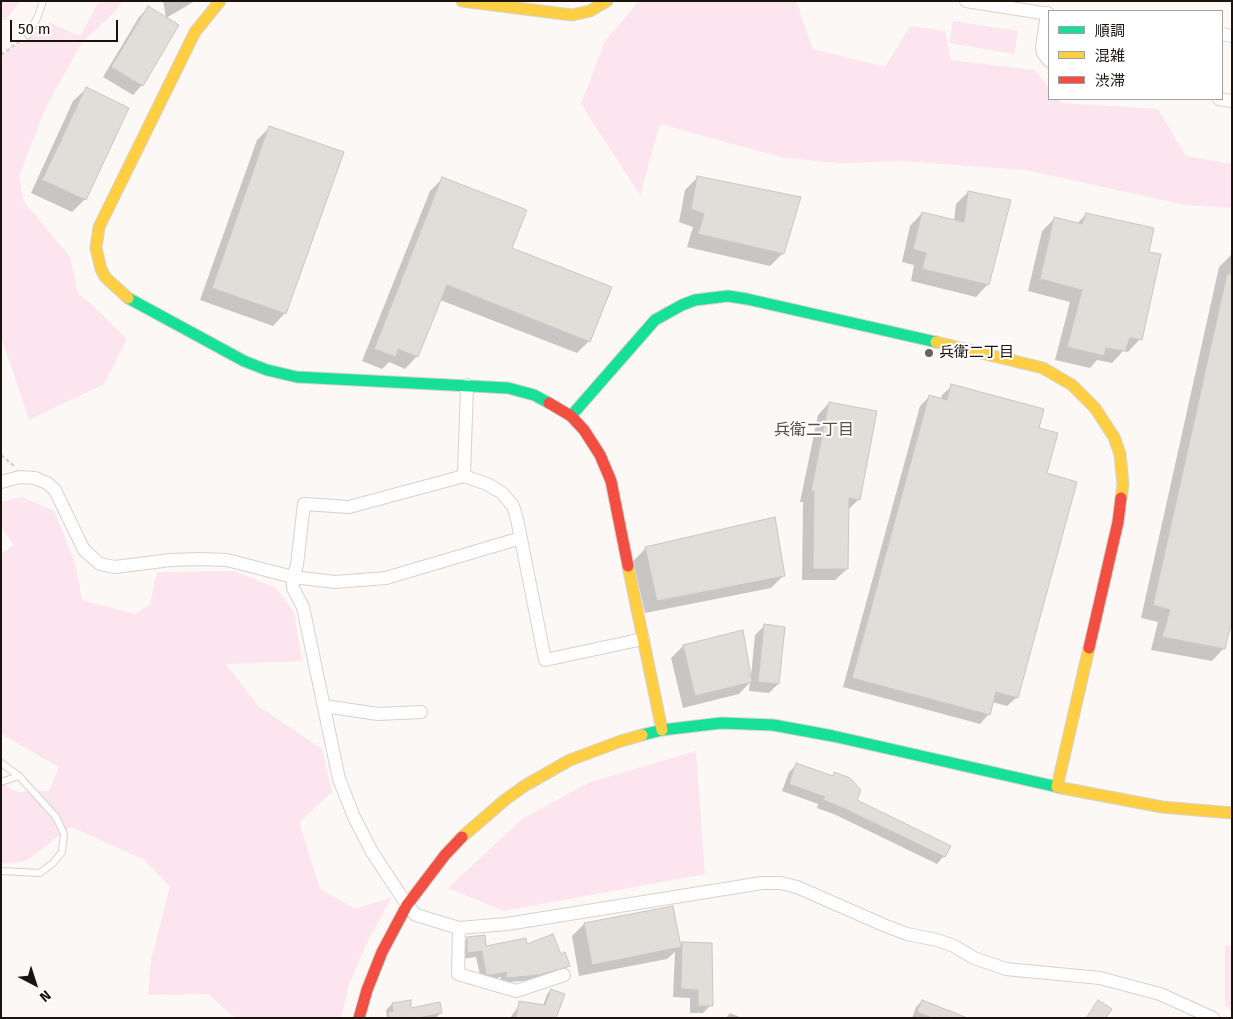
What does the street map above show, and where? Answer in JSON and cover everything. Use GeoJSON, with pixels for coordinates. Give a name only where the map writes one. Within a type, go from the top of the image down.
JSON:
{"type":"FeatureCollection","features":[{"type":"Feature","properties":{"kind":"street"},"geometry":{"type":"LineString","coordinates":[[220,1],[195,32],[99,227],[96,248],[101,269],[105,276],[110,284],[132,301],[244,360],[267,370],[297,377],[467,385],[522,390],[571,416],[584,430],[600,455],[611,481],[662,730]]}},
{"type":"Feature","properties":{"kind":"street"},"geometry":{"type":"LineString","coordinates":[[462,1],[572,15],[590,11],[608,1]]}},
{"type":"Feature","properties":{"kind":"street"},"geometry":{"type":"LineString","coordinates":[[966,1],[1048,14],[1042,47],[1043,53],[1048,60]]}},
{"type":"Feature","properties":{"kind":"street"},"geometry":{"type":"LineString","coordinates":[[571,416],[655,320],[688,303],[712,297],[728,296],[1026,363],[1043,368],[1072,385],[1096,408],[1114,437],[1120,454],[1123,485],[1118,522],[1057,787]]}},
{"type":"Feature","properties":{"kind":"street"},"geometry":{"type":"LineString","coordinates":[[464,476],[467,385]]}},
{"type":"Feature","properties":{"kind":"street"},"geometry":{"type":"LineString","coordinates":[[643,640],[545,660],[513,506],[502,493],[486,484],[464,476],[349,507],[304,504],[293,588],[303,607],[339,779],[354,817],[372,852],[407,906],[416,915],[459,928],[507,924],[762,884],[780,883],[797,887],[907,934],[937,940],[954,946],[974,958],[1006,969],[1100,978],[1160,994],[1188,1005],[1213,1018]]}},
{"type":"Feature","properties":{"kind":"street"},"geometry":{"type":"LineString","coordinates":[[1,482],[20,477],[34,478],[47,483],[55,490],[84,550],[100,564],[115,567],[200,559],[227,560],[293,577],[335,582],[386,578],[521,538]]}},
{"type":"Feature","properties":{"kind":"street"},"geometry":{"type":"LineString","coordinates":[[324,706],[378,714],[420,712]]}},
{"type":"Feature","properties":{"kind":"street"},"geometry":{"type":"LineString","coordinates":[[359,1018],[367,990],[382,952],[407,906],[445,855],[464,834],[486,814],[526,784],[570,760],[596,749],[662,730],[720,723],[773,725],[833,736],[1057,787],[1162,807],[1232,813]]}},
{"type":"Feature","properties":{"kind":"street"},"geometry":{"type":"LineString","coordinates":[[459,928],[458,974],[516,991],[564,975]]}},
{"type":"Feature","properties":{"kind":"lane"},"geometry":{"type":"LineString","coordinates":[[28,35],[43,1]]}},
{"type":"Feature","properties":{"kind":"lane"},"geometry":{"type":"LineString","coordinates":[[1,763],[19,776],[56,817],[64,834],[62,852],[54,863],[40,873],[1,871]]}},
{"type":"Feature","properties":{"kind":"lane"},"geometry":{"type":"LineString","coordinates":[[1,782],[19,776]]}},
{"type":"Feature","properties":{"kind":"path"},"geometry":{"type":"LineString","coordinates":[[1,55],[28,35]]}},
{"type":"Feature","properties":{"kind":"shaded area"},"geometry":{"type":"Polygon","coordinates":[[[1,1],[20,1],[6,20],[1,20],[1,1]]]}},
{"type":"Feature","properties":{"kind":"shaded area"},"geometry":{"type":"Polygon","coordinates":[[[99,1],[123,1],[81,44],[46,107],[19,176],[24,202],[70,257],[78,294],[89,302],[127,339],[104,384],[29,420],[1,337],[1,58],[9,50],[50,23],[80,36],[99,1]]]}},
{"type":"Feature","properties":{"kind":"shaded area"},"geometry":{"type":"Polygon","coordinates":[[[639,1],[796,1],[813,49],[885,67],[910,26],[945,31],[951,60],[1035,70],[1048,87],[1048,100],[1059,100],[1061,103],[1158,109],[1186,156],[1232,164],[1232,208],[1186,205],[1025,170],[901,161],[839,163],[784,158],[660,124],[640,195],[581,104],[605,41],[639,1]]]}},
{"type":"Feature","properties":{"kind":"shaded area"},"geometry":{"type":"Polygon","coordinates":[[[953,21],[1018,31],[1014,54],[949,43],[953,21]]]}},
{"type":"Feature","properties":{"kind":"shaded area"},"geometry":{"type":"Polygon","coordinates":[[[22,497],[54,511],[75,563],[82,600],[135,614],[150,604],[157,572],[234,571],[276,588],[294,612],[302,661],[226,664],[258,706],[322,749],[332,792],[299,822],[320,889],[355,909],[392,897],[368,940],[349,985],[341,1018],[235,1018],[208,994],[148,995],[151,961],[170,886],[143,859],[71,827],[26,861],[1,864],[1,783],[18,792],[49,791],[59,767],[1,734],[1,554],[14,545],[1,527],[1,502],[22,497]]]}},
{"type":"Feature","properties":{"kind":"shaded area"},"geometry":{"type":"Polygon","coordinates":[[[696,751],[705,874],[504,911],[448,888],[522,819],[590,782],[696,751]]]}},
{"type":"Feature","properties":{"kind":"shaded area"},"geometry":{"type":"Polygon","coordinates":[[[1225,945],[1232,946],[1232,1010],[1225,1006],[1225,945]]]}},
{"type":"Feature","properties":{"kind":"building"},"geometry":{"type":"Polygon","coordinates":[[[148,6],[179,25],[143,86],[111,67],[148,6]]]}},
{"type":"Feature","properties":{"kind":"building"},"geometry":{"type":"Polygon","coordinates":[[[86,87],[129,108],[86,200],[42,180],[86,87]]]}},
{"type":"Feature","properties":{"kind":"building"},"geometry":{"type":"Polygon","coordinates":[[[269,126],[344,152],[286,314],[212,288],[269,126]]]}},
{"type":"Feature","properties":{"kind":"building"},"geometry":{"type":"Polygon","coordinates":[[[697,176],[801,197],[784,254],[698,234],[704,214],[691,209],[697,176]]]}},
{"type":"Feature","properties":{"kind":"building"},"geometry":{"type":"Polygon","coordinates":[[[442,177],[527,210],[512,248],[612,287],[590,342],[447,285],[418,357],[398,349],[396,357],[374,349],[442,177]]]}},
{"type":"Feature","properties":{"kind":"building"},"geometry":{"type":"Polygon","coordinates":[[[968,191],[1011,200],[989,285],[922,269],[926,253],[913,249],[922,212],[964,222],[968,191]]]}},
{"type":"Feature","properties":{"kind":"building"},"geometry":{"type":"Polygon","coordinates":[[[1086,213],[1154,228],[1149,252],[1161,254],[1142,340],[1130,338],[1125,351],[1106,348],[1104,356],[1067,347],[1082,290],[1040,279],[1054,217],[1082,224],[1086,213]]]}},
{"type":"Feature","properties":{"kind":"building"},"geometry":{"type":"Polygon","coordinates":[[[1227,274],[1232,274],[1232,620],[1225,649],[1162,637],[1170,610],[1153,605],[1227,274]]]}},
{"type":"Feature","properties":{"kind":"building"},"geometry":{"type":"Polygon","coordinates":[[[951,384],[1044,409],[1039,428],[1058,433],[1047,473],[1077,482],[1018,698],[996,692],[990,715],[852,678],[929,395],[947,400],[951,384]]]}},
{"type":"Feature","properties":{"kind":"building"},"geometry":{"type":"Polygon","coordinates":[[[829,402],[877,411],[860,500],[849,498],[848,569],[813,569],[814,491],[811,491],[829,402]]]}},
{"type":"Feature","properties":{"kind":"building"},"geometry":{"type":"Polygon","coordinates":[[[775,517],[785,576],[657,601],[645,547],[775,517]]]}},
{"type":"Feature","properties":{"kind":"building"},"geometry":{"type":"Polygon","coordinates":[[[764,624],[785,627],[779,684],[758,682],[764,624]]]}},
{"type":"Feature","properties":{"kind":"building"},"geometry":{"type":"Polygon","coordinates":[[[743,630],[752,682],[695,696],[683,645],[743,630]]]}},
{"type":"Feature","properties":{"kind":"building"},"geometry":{"type":"Polygon","coordinates":[[[796,763],[833,776],[834,772],[850,778],[861,790],[857,800],[951,846],[945,857],[823,800],[825,797],[789,784],[796,763]]]}},
{"type":"Feature","properties":{"kind":"building"},"geometry":{"type":"Polygon","coordinates":[[[673,906],[681,947],[592,965],[584,923],[673,906]]]}},
{"type":"Feature","properties":{"kind":"building"},"geometry":{"type":"Polygon","coordinates":[[[553,934],[561,954],[565,952],[570,966],[539,975],[506,978],[507,972],[486,974],[482,951],[467,953],[467,937],[485,935],[486,946],[526,938],[527,944],[553,934]]]}},
{"type":"Feature","properties":{"kind":"building"},"geometry":{"type":"Polygon","coordinates":[[[682,942],[712,943],[713,1006],[698,1006],[698,990],[681,989],[682,942]]]}},
{"type":"Feature","properties":{"kind":"building"},"geometry":{"type":"Polygon","coordinates":[[[551,989],[565,994],[556,1018],[516,1018],[519,1001],[545,1005],[551,989]]]}},
{"type":"Feature","properties":{"kind":"building"},"geometry":{"type":"Polygon","coordinates":[[[411,1000],[411,1008],[440,1002],[442,1013],[418,1018],[389,1018],[388,1012],[393,1011],[392,1003],[411,1000]]]}},
{"type":"Feature","properties":{"kind":"building"},"geometry":{"type":"Polygon","coordinates":[[[922,1000],[965,1018],[932,1018],[917,1012],[922,1000]]]}},
{"type":"Feature","properties":{"kind":"building"},"geometry":{"type":"Polygon","coordinates":[[[1098,1000],[1112,1009],[1106,1018],[1086,1018],[1098,1000]]]}},
{"type":"Feature","properties":{"kind":"traffic: fast"},"geometry":{"type":"LineString","coordinates":[[571,416],[655,320],[695,300],[728,296],[747,299],[936,342]]}},
{"type":"Feature","properties":{"kind":"traffic: fast"},"geometry":{"type":"LineString","coordinates":[[128,298],[244,361],[267,370],[297,377],[508,388],[534,395],[549,403]]}},
{"type":"Feature","properties":{"kind":"traffic: fast"},"geometry":{"type":"LineString","coordinates":[[642,735],[662,730],[721,723],[773,725],[833,736],[1062,788]]}},
{"type":"Feature","properties":{"kind":"traffic: slow"},"geometry":{"type":"LineString","coordinates":[[128,298],[105,277],[101,269],[96,248],[99,227],[195,32],[220,1]]}},
{"type":"Feature","properties":{"kind":"traffic: slow"},"geometry":{"type":"LineString","coordinates":[[462,1],[572,15],[590,11],[607,1]]}},
{"type":"Feature","properties":{"kind":"traffic: slow"},"geometry":{"type":"LineString","coordinates":[[936,342],[1043,368],[1072,385],[1095,408],[1114,437],[1120,454],[1123,485],[1121,498]]}},
{"type":"Feature","properties":{"kind":"traffic: slow"},"geometry":{"type":"LineString","coordinates":[[628,566],[662,730]]}},
{"type":"Feature","properties":{"kind":"traffic: slow"},"geometry":{"type":"LineString","coordinates":[[1057,787],[1089,648]]}},
{"type":"Feature","properties":{"kind":"traffic: slow"},"geometry":{"type":"LineString","coordinates":[[462,837],[506,799],[526,785],[570,760],[642,735]]}},
{"type":"Feature","properties":{"kind":"traffic: slow"},"geometry":{"type":"LineString","coordinates":[[1062,788],[1162,807],[1232,813]]}},
{"type":"Feature","properties":{"kind":"traffic: jam"},"geometry":{"type":"LineString","coordinates":[[549,403],[571,416],[584,430],[600,455],[611,481],[628,566]]}},
{"type":"Feature","properties":{"kind":"traffic: jam"},"geometry":{"type":"LineString","coordinates":[[1089,648],[1118,522],[1121,498]]}},
{"type":"Feature","properties":{"kind":"traffic: jam"},"geometry":{"type":"LineString","coordinates":[[359,1018],[367,990],[382,952],[407,905],[445,855],[462,837]]}},
{"type":"Feature","properties":{"kind":"place","name":"兵衛二丁目"},"geometry":{"type":"Point","coordinates":[929,353]}},
{"type":"Feature","properties":{"kind":"district","name":"兵衛二丁目"},"geometry":{"type":"Point","coordinates":[814,431]}}]}
